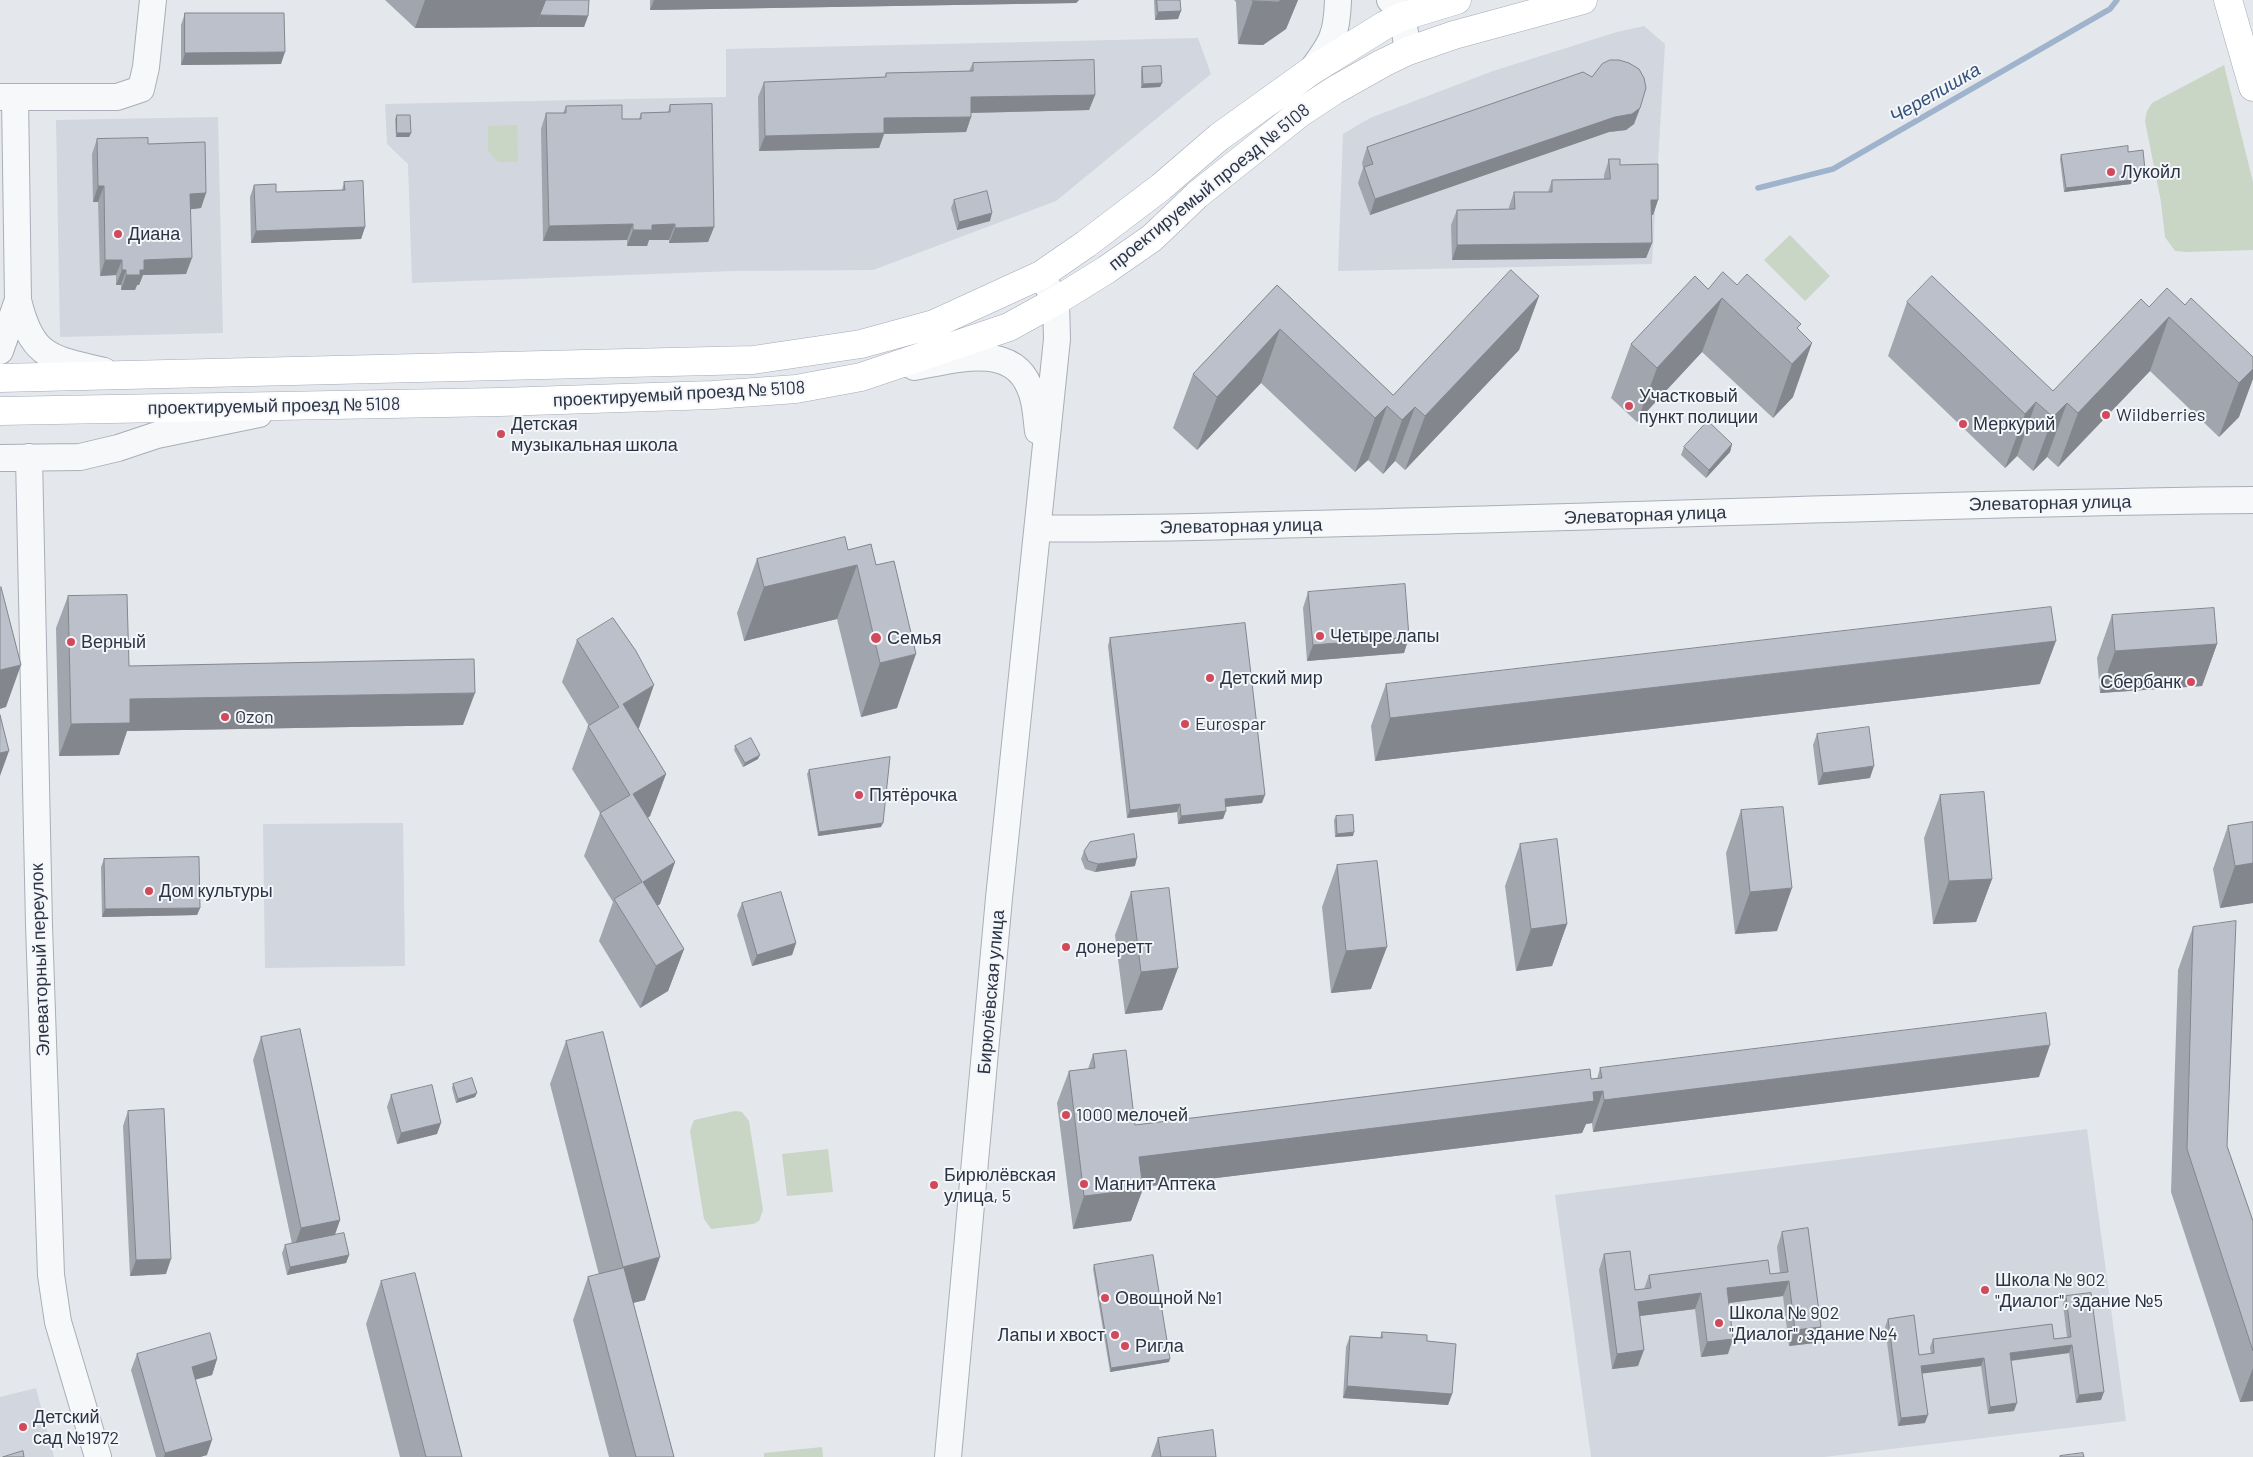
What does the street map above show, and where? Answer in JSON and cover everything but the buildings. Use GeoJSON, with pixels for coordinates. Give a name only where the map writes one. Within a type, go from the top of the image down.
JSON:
{"type":"FeatureCollection","features":[{"type":"Feature","properties":{"kind":"main road","name":"проектируемый проезд № 5108"},"geometry":{"type":"LineString","coordinates":[[0,378],[752,360],[861,344],[934,324],[1041,274],[1086,244],[1161,187],[1220,137],[1311,71],[1385,25],[1396,8],[1457,0]]}},
{"type":"Feature","properties":{"kind":"main road","name":"проектируемый проезд № 5108"},"geometry":{"type":"LineString","coordinates":[[0,411],[500,402],[731,394],[796,390],[879,372],[1009,328],[1056,301],[1106,270],[1152,238],[1197,195],[1300,113],[1335,90],[1408,51],[1454,35],[1583,0]]}},
{"type":"Feature","properties":{"kind":"main road"},"geometry":{"type":"LineString","coordinates":[[2228,0],[2253,87]]}},
{"type":"Feature","properties":{"kind":"street"},"geometry":{"type":"LineString","coordinates":[[124,375],[67,362],[48,355],[28,335],[18,300],[7,97],[117,97],[134,93],[141,89],[146,67],[153,0]]}},
{"type":"Feature","properties":{"kind":"street"},"geometry":{"type":"LineString","coordinates":[[1311,71],[1330,45],[1336,30],[1338,0]]}},
{"type":"Feature","properties":{"kind":"street"},"geometry":{"type":"LineString","coordinates":[[1396,8],[1408,51]]}},
{"type":"Feature","properties":{"kind":"street"},"geometry":{"type":"LineString","coordinates":[[1041,274],[1056,301],[1057,339],[1043,469]]}},
{"type":"Feature","properties":{"kind":"street"},"geometry":{"type":"LineString","coordinates":[[0,351],[18,300]]}},
{"type":"Feature","properties":{"kind":"street"},"geometry":{"type":"LineString","coordinates":[[879,372],[980,357],[1000,359],[1007,362],[1021,372],[1030,386],[1035,408],[1043,469]]}},
{"type":"Feature","properties":{"kind":"street"},"geometry":{"type":"LineString","coordinates":[[0,458],[80,457],[118,448],[157,435],[306,406]]}},
{"type":"Feature","properties":{"kind":"street","name":"Элеваторный переулок"},"geometry":{"type":"LineString","coordinates":[[29,457],[38,871],[51,1275],[58,1322],[98,1457]]}},
{"type":"Feature","properties":{"kind":"street","name":"Бирюлёвская улица"},"geometry":{"type":"LineString","coordinates":[[948,1457],[998,907],[1043,469]]}},
{"type":"Feature","properties":{"kind":"street","name":"Элеваторная улица"},"geometry":{"type":"LineString","coordinates":[[1038,528],[1107,530],[1431,522],[1879,506],[2253,500]]}},
{"type":"Feature","properties":{"kind":"shaded area"},"geometry":{"type":"Polygon","coordinates":[[[1644,26],[1665,44],[1652,264],[1338,271],[1343,134],[1370,118],[1493,71],[1617,32],[1644,26]]]}},
{"type":"Feature","properties":{"kind":"shaded area"},"geometry":{"type":"Polygon","coordinates":[[[1198,38],[1211,74],[1056,201],[873,270],[733,271],[412,283],[408,164],[387,144],[385,104],[726,97],[726,49],[1198,38]]]}},
{"type":"Feature","properties":{"kind":"shaded area"},"geometry":{"type":"Polygon","coordinates":[[[218,117],[223,333],[60,337],[56,120],[218,117]]]}},
{"type":"Feature","properties":{"kind":"shaded area"},"geometry":{"type":"Polygon","coordinates":[[[403,823],[405,966],[265,968],[263,824],[403,823]]]}},
{"type":"Feature","properties":{"kind":"shaded area"},"geometry":{"type":"Polygon","coordinates":[[[2087,1129],[2126,1421],[1824,1457],[1591,1457],[1555,1195],[2087,1129]]]}},
{"type":"Feature","properties":{"kind":"shaded area","name":"Детский сад №1972"},"geometry":{"type":"Polygon","coordinates":[[[36,1388],[54,1457],[0,1457],[0,1397],[36,1388]]]}},
{"type":"Feature","properties":{"kind":"green space"},"geometry":{"type":"Polygon","coordinates":[[[2224,65],[2253,182],[2253,250],[2175,251],[2165,237],[2161,202],[2145,121],[2147,111],[2152,103],[2224,65]]]}},
{"type":"Feature","properties":{"kind":"green space"},"geometry":{"type":"Polygon","coordinates":[[[517,125],[518,162],[498,162],[488,151],[488,126],[517,125]]]}},
{"type":"Feature","properties":{"kind":"green space"},"geometry":{"type":"Polygon","coordinates":[[[1790,235],[1830,276],[1805,301],[1764,260],[1790,235]]]}},
{"type":"Feature","properties":{"kind":"green space"},"geometry":{"type":"Polygon","coordinates":[[[735,1111],[742,1112],[749,1121],[763,1210],[759,1221],[753,1224],[711,1229],[704,1219],[690,1131],[694,1120],[735,1111]]]}},
{"type":"Feature","properties":{"kind":"green space"},"geometry":{"type":"Polygon","coordinates":[[[828,1149],[833,1192],[787,1196],[782,1154],[828,1149]]]}},
{"type":"Feature","properties":{"kind":"green space"},"geometry":{"type":"Polygon","coordinates":[[[822,1447],[823,1457],[764,1457],[764,1453],[822,1447]]]}},
{"type":"Feature","properties":{"kind":"waterway","name":"Черепишка"},"geometry":{"type":"LineString","coordinates":[[1758,188],[1833,169],[2110,9],[2117,0]]}},
{"type":"Feature","properties":{"kind":"place","name":"Лукойл"},"geometry":{"type":"Point","coordinates":[2111,172]}},
{"type":"Feature","properties":{"kind":"place","name":"Диана"},"geometry":{"type":"Point","coordinates":[118,234]}},
{"type":"Feature","properties":{"kind":"place","name":"Участковый пункт полиции"},"geometry":{"type":"Point","coordinates":[1629,406]}},
{"type":"Feature","properties":{"kind":"place","name":"Wildberries"},"geometry":{"type":"Point","coordinates":[2106,415]}},
{"type":"Feature","properties":{"kind":"place","name":"Меркурий"},"geometry":{"type":"Point","coordinates":[1963,424]}},
{"type":"Feature","properties":{"kind":"place","name":"Детская музыкальная школа"},"geometry":{"type":"Point","coordinates":[501,434]}},
{"type":"Feature","properties":{"kind":"place","name":"Четыре лапы"},"geometry":{"type":"Point","coordinates":[1320,636]}},
{"type":"Feature","properties":{"kind":"place","name":"Семья"},"geometry":{"type":"Point","coordinates":[876,638]}},
{"type":"Feature","properties":{"kind":"place","name":"Верный"},"geometry":{"type":"Point","coordinates":[71,642]}},
{"type":"Feature","properties":{"kind":"place","name":"Детский мир"},"geometry":{"type":"Point","coordinates":[1210,678]}},
{"type":"Feature","properties":{"kind":"place","name":"Сбербанк"},"geometry":{"type":"Point","coordinates":[2191,682]}},
{"type":"Feature","properties":{"kind":"place","name":"Ozon"},"geometry":{"type":"Point","coordinates":[225,717]}},
{"type":"Feature","properties":{"kind":"place","name":"Eurospar"},"geometry":{"type":"Point","coordinates":[1185,724]}},
{"type":"Feature","properties":{"kind":"place","name":"Пятёрочка"},"geometry":{"type":"Point","coordinates":[859,795]}},
{"type":"Feature","properties":{"kind":"place","name":"Дом культуры"},"geometry":{"type":"Point","coordinates":[149,891]}},
{"type":"Feature","properties":{"kind":"place","name":"донеретт"},"geometry":{"type":"Point","coordinates":[1066,947]}},
{"type":"Feature","properties":{"kind":"place","name":"1000 мелочей"},"geometry":{"type":"Point","coordinates":[1066,1115]}},
{"type":"Feature","properties":{"kind":"place","name":"Магнит Аптека"},"geometry":{"type":"Point","coordinates":[1084,1184]}},
{"type":"Feature","properties":{"kind":"place","name":"Бирюлёвская улица, 5"},"geometry":{"type":"Point","coordinates":[934,1185]}},
{"type":"Feature","properties":{"kind":"place","name":"Школа № 902 \"Диалог\", здание №5"},"geometry":{"type":"Point","coordinates":[1985,1290]}},
{"type":"Feature","properties":{"kind":"place","name":"Овощной №1"},"geometry":{"type":"Point","coordinates":[1105,1298]}},
{"type":"Feature","properties":{"kind":"place","name":"Школа № 902 \"Диалог\", здание №4"},"geometry":{"type":"Point","coordinates":[1719,1323]}},
{"type":"Feature","properties":{"kind":"place","name":"Лапы и хвост"},"geometry":{"type":"Point","coordinates":[1115,1335]}},
{"type":"Feature","properties":{"kind":"place","name":"Ригла"},"geometry":{"type":"Point","coordinates":[1125,1346]}},
{"type":"Feature","properties":{"kind":"place","name":"Детский сад №1972"},"geometry":{"type":"Point","coordinates":[23,1427]}}]}
